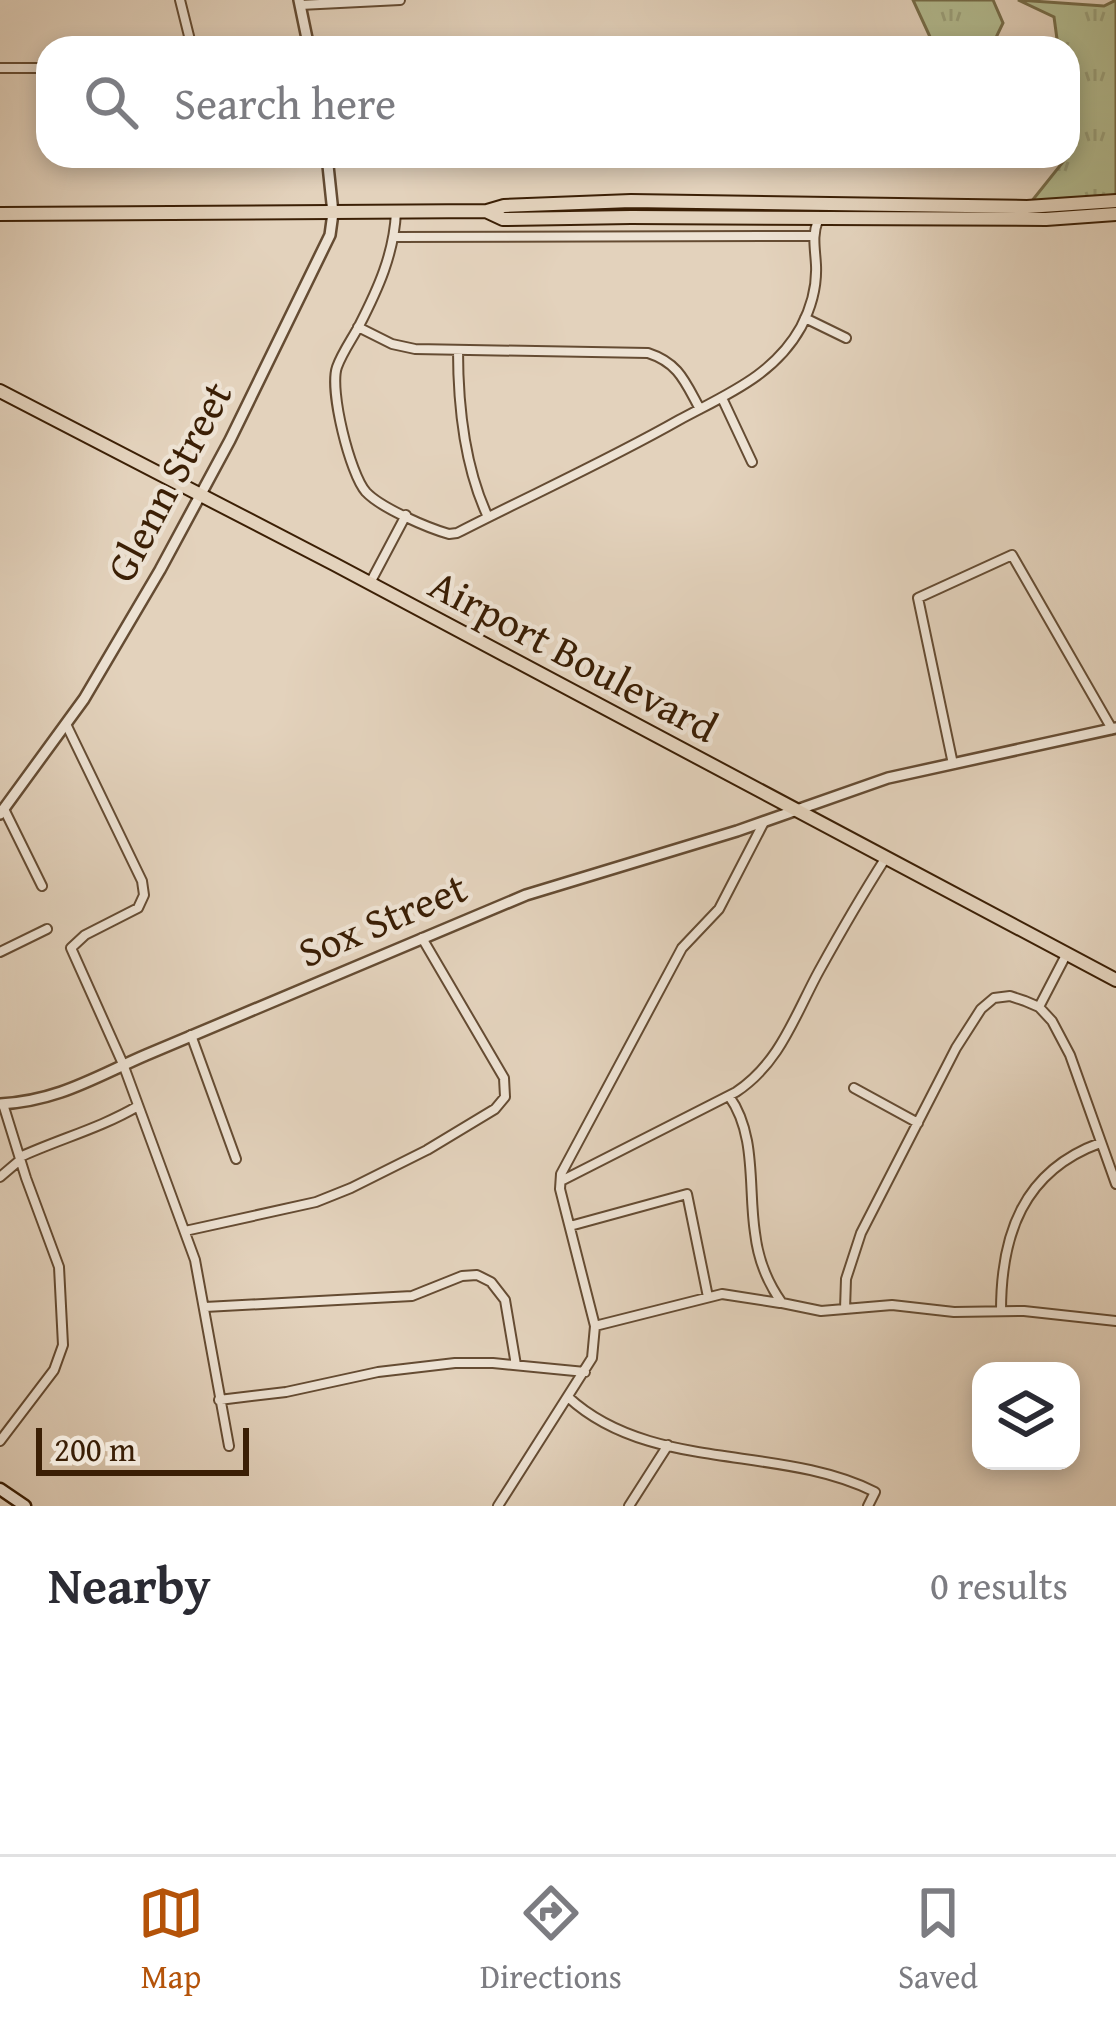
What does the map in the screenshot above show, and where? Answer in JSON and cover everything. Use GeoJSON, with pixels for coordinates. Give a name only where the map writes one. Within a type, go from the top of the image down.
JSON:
{"type":"FeatureCollection","features":[{"type":"Feature","properties":{"kind":"main road"},"geometry":{"type":"LineString","coordinates":[[0,214],[487,211],[504,206],[632,201],[1027,207],[1116,201]]}},
{"type":"Feature","properties":{"kind":"main road"},"geometry":{"type":"LineString","coordinates":[[487,211],[503,219],[1046,219],[1116,214]]}},
{"type":"Feature","properties":{"kind":"main road","name":"Airport Boulevard"},"geometry":{"type":"LineString","coordinates":[[0,391],[1116,980]]}},
{"type":"Feature","properties":{"kind":"main road"},"geometry":{"type":"LineString","coordinates":[[0,1489],[19,1505]]}},
{"type":"Feature","properties":{"kind":"street"},"geometry":{"type":"LineString","coordinates":[[180,0],[189,36]]}},
{"type":"Feature","properties":{"kind":"street"},"geometry":{"type":"LineString","coordinates":[[307,36],[300,3],[400,0]]}},
{"type":"Feature","properties":{"kind":"street"},"geometry":{"type":"LineString","coordinates":[[0,68],[36,68]]}},
{"type":"Feature","properties":{"kind":"street","name":"Glenn Street"},"geometry":{"type":"LineString","coordinates":[[2,811],[100,673],[201,495],[324,249],[333,213],[329,168]]}},
{"type":"Feature","properties":{"kind":"street"},"geometry":{"type":"LineString","coordinates":[[396,212],[395,237],[384,274],[335,375],[335,391],[361,485],[371,497],[449,535],[722,398],[777,359],[793,340],[813,296],[812,236],[824,204]]}},
{"type":"Feature","properties":{"kind":"street"},"geometry":{"type":"LineString","coordinates":[[395,237],[812,236]]}},
{"type":"Feature","properties":{"kind":"street"},"geometry":{"type":"LineString","coordinates":[[805,318],[846,338]]}},
{"type":"Feature","properties":{"kind":"street"},"geometry":{"type":"LineString","coordinates":[[358,327],[407,348],[648,352],[675,367],[700,409]]}},
{"type":"Feature","properties":{"kind":"street"},"geometry":{"type":"LineString","coordinates":[[458,350],[467,451],[488,517]]}},
{"type":"Feature","properties":{"kind":"street"},"geometry":{"type":"LineString","coordinates":[[722,398],[752,462]]}},
{"type":"Feature","properties":{"kind":"street"},"geometry":{"type":"LineString","coordinates":[[369,584],[406,515]]}},
{"type":"Feature","properties":{"kind":"street"},"geometry":{"type":"LineString","coordinates":[[953,764],[918,598],[1012,556],[1114,729]]}},
{"type":"Feature","properties":{"kind":"street"},"geometry":{"type":"LineString","coordinates":[[66,724],[145,896],[138,908],[85,934],[71,948],[123,1064],[195,1260],[229,1447]]}},
{"type":"Feature","properties":{"kind":"street","name":"Sox Street"},"geometry":{"type":"LineString","coordinates":[[2,1104],[57,1094],[93,1081],[123,1064],[526,895],[797,811],[856,787],[1114,729]]}},
{"type":"Feature","properties":{"kind":"street"},"geometry":{"type":"LineString","coordinates":[[2,811],[42,886]]}},
{"type":"Feature","properties":{"kind":"street"},"geometry":{"type":"LineString","coordinates":[[497,1506],[592,1358],[595,1326],[560,1182],[564,1167],[682,948],[718,910],[765,821]]}},
{"type":"Feature","properties":{"kind":"street"},"geometry":{"type":"LineString","coordinates":[[560,1182],[729,1096],[754,1078],[775,1054],[885,859]]}},
{"type":"Feature","properties":{"kind":"street"},"geometry":{"type":"LineString","coordinates":[[0,952],[47,929]]}},
{"type":"Feature","properties":{"kind":"street"},"geometry":{"type":"LineString","coordinates":[[184,1231],[330,1197],[427,1150],[501,1104],[504,1078],[422,938]]}},
{"type":"Feature","properties":{"kind":"street"},"geometry":{"type":"LineString","coordinates":[[1039,1007],[1066,954]]}},
{"type":"Feature","properties":{"kind":"street"},"geometry":{"type":"LineString","coordinates":[[845,1309],[854,1248],[956,1048],[994,998],[1010,996],[1039,1007],[1063,1041],[1116,1184]]}},
{"type":"Feature","properties":{"kind":"street"},"geometry":{"type":"LineString","coordinates":[[191,1035],[236,1159]]}},
{"type":"Feature","properties":{"kind":"street"},"geometry":{"type":"LineString","coordinates":[[854,1088],[918,1123]]}},
{"type":"Feature","properties":{"kind":"street"},"geometry":{"type":"LineString","coordinates":[[729,1096],[748,1144],[759,1254],[782,1304]]}},
{"type":"Feature","properties":{"kind":"street"},"geometry":{"type":"LineString","coordinates":[[0,1441],[62,1354],[61,1274],[2,1104]]}},
{"type":"Feature","properties":{"kind":"street"},"geometry":{"type":"LineString","coordinates":[[0,1177],[20,1158],[112,1122],[138,1106]]}},
{"type":"Feature","properties":{"kind":"street"},"geometry":{"type":"LineString","coordinates":[[1001,1311],[1006,1251],[1022,1207],[1063,1161],[1100,1143]]}},
{"type":"Feature","properties":{"kind":"street"},"geometry":{"type":"LineString","coordinates":[[570,1226],[687,1194],[708,1297]]}},
{"type":"Feature","properties":{"kind":"street"},"geometry":{"type":"LineString","coordinates":[[205,1307],[412,1296],[462,1276],[477,1275],[491,1282],[505,1300],[516,1365]]}},
{"type":"Feature","properties":{"kind":"street"},"geometry":{"type":"LineString","coordinates":[[595,1326],[722,1294],[821,1310],[900,1305],[955,1312],[1056,1312],[1116,1321]]}},
{"type":"Feature","properties":{"kind":"street"},"geometry":{"type":"LineString","coordinates":[[219,1400],[455,1363],[585,1372]]}},
{"type":"Feature","properties":{"kind":"street"},"geometry":{"type":"LineString","coordinates":[[568,1397],[602,1420],[668,1445],[850,1480],[875,1492],[868,1506]]}},
{"type":"Feature","properties":{"kind":"street"},"geometry":{"type":"LineString","coordinates":[[629,1506],[668,1445]]}},
{"type":"Feature","properties":{"kind":"green space"},"geometry":{"type":"Polygon","coordinates":[[[913,0],[993,0],[1003,23],[997,36],[930,36],[913,0]]]}},
{"type":"Feature","properties":{"kind":"green space"},"geometry":{"type":"Polygon","coordinates":[[[1018,0],[1104,6],[1116,0],[1116,201],[1027,207],[1058,168],[1080,168],[1080,36],[1057,36],[1054,17],[1018,0]]]}}]}
